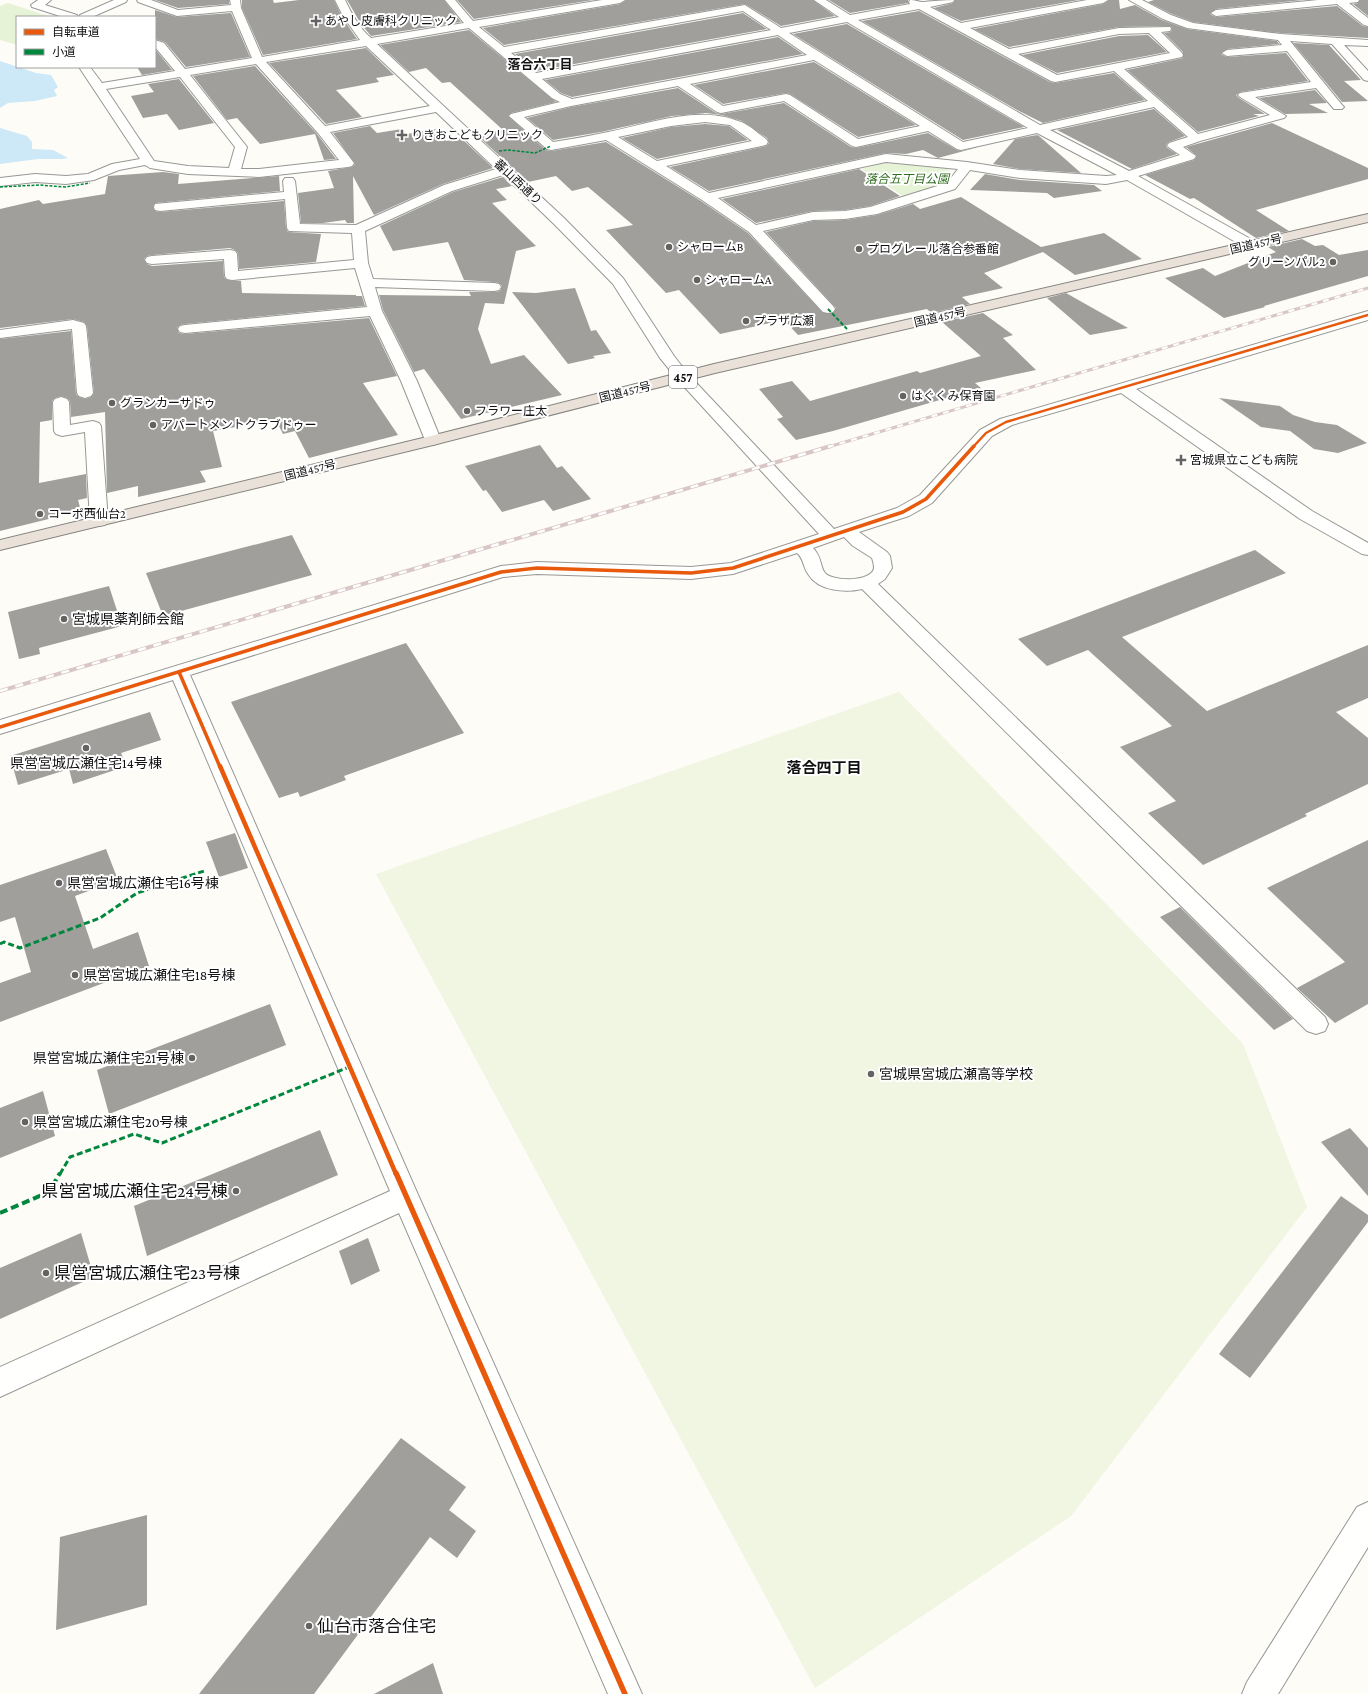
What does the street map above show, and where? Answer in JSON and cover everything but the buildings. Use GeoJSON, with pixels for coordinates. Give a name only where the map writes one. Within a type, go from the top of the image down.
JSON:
{"type":"FeatureCollection","features":[{"type":"Feature","properties":{"kind":"highway","name":"国道457号"},"geometry":{"type":"LineString","coordinates":[[0,545],[433,440],[683,377],[1368,218]]}},
{"type":"Feature","properties":{"kind":"street"},"geometry":{"type":"LineString","coordinates":[[46,0],[36,5],[69,16]]}},
{"type":"Feature","properties":{"kind":"street"},"geometry":{"type":"LineString","coordinates":[[86,16],[122,0]]}},
{"type":"Feature","properties":{"kind":"street"},"geometry":{"type":"LineString","coordinates":[[85,68],[150,164],[188,170],[259,173],[348,163],[322,130],[258,60],[235,4],[177,13],[142,0]]}},
{"type":"Feature","properties":{"kind":"street","name":"蕃山西通り"},"geometry":{"type":"LineString","coordinates":[[340,0],[348,16],[361,35],[505,170],[618,280],[668,358],[683,377],[839,533],[859,542],[881,556],[883,568],[878,576],[865,582]]}},
{"type":"Feature","properties":{"kind":"street"},"geometry":{"type":"LineString","coordinates":[[450,0],[471,25],[556,96],[571,103]]}},
{"type":"Feature","properties":{"kind":"street"},"geometry":{"type":"LineString","coordinates":[[99,88],[620,0]]}},
{"type":"Feature","properties":{"kind":"street"},"geometry":{"type":"LineString","coordinates":[[819,0],[849,20],[1039,128],[1127,175],[1251,245]]}},
{"type":"Feature","properties":{"kind":"street"},"geometry":{"type":"LineString","coordinates":[[534,77],[849,20],[914,2],[949,0]]}},
{"type":"Feature","properties":{"kind":"street"},"geometry":{"type":"LineString","coordinates":[[959,28],[1103,0]]}},
{"type":"Feature","properties":{"kind":"street"},"geometry":{"type":"LineString","coordinates":[[1134,0],[1167,17],[1191,26]]}},
{"type":"Feature","properties":{"kind":"street"},"geometry":{"type":"LineString","coordinates":[[1216,13],[1354,0]]}},
{"type":"Feature","properties":{"kind":"street"},"geometry":{"type":"LineString","coordinates":[[1339,1],[1368,23]]}},
{"type":"Feature","properties":{"kind":"street"},"geometry":{"type":"LineString","coordinates":[[914,2],[959,28],[1055,79],[1178,55],[1152,30]]}},
{"type":"Feature","properties":{"kind":"street"},"geometry":{"type":"LineString","coordinates":[[502,51],[745,8],[816,56],[961,146],[1155,103]]}},
{"type":"Feature","properties":{"kind":"street"},"geometry":{"type":"LineString","coordinates":[[1006,53],[1119,31],[1152,30],[1191,26],[1281,37],[1368,43]]}},
{"type":"Feature","properties":{"kind":"street"},"geometry":{"type":"LineString","coordinates":[[1281,37],[1338,107]]}},
{"type":"Feature","properties":{"kind":"street"},"geometry":{"type":"LineString","coordinates":[[1336,41],[1368,78]]}},
{"type":"Feature","properties":{"kind":"street"},"geometry":{"type":"LineString","coordinates":[[156,43],[160,45],[242,147],[234,172]]}},
{"type":"Feature","properties":{"kind":"street"},"geometry":{"type":"LineString","coordinates":[[1227,53],[1290,48]]}},
{"type":"Feature","properties":{"kind":"street"},"geometry":{"type":"LineString","coordinates":[[656,165],[762,142],[734,123],[715,119],[693,118],[608,136],[551,146],[515,116],[571,103],[816,56]]}},
{"type":"Feature","properties":{"kind":"street"},"geometry":{"type":"LineString","coordinates":[[1116,67],[1196,138]]}},
{"type":"Feature","properties":{"kind":"street"},"geometry":{"type":"LineString","coordinates":[[680,82],[721,110],[786,97],[856,143],[930,127]]}},
{"type":"Feature","properties":{"kind":"street"},"geometry":{"type":"LineString","coordinates":[[707,197],[886,158],[967,166],[1020,174],[1106,180],[1190,156],[1173,146],[1196,138],[1280,116],[1244,95],[1319,84]]}},
{"type":"Feature","properties":{"kind":"street"},"geometry":{"type":"LineString","coordinates":[[322,130],[438,108]]}},
{"type":"Feature","properties":{"kind":"street"},"geometry":{"type":"LineString","coordinates":[[608,136],[707,197],[754,229],[828,309]]}},
{"type":"Feature","properties":{"kind":"street"},"geometry":{"type":"LineString","coordinates":[[0,182],[35,178],[66,180],[90,177],[116,167],[148,161]]}},
{"type":"Feature","properties":{"kind":"street"},"geometry":{"type":"LineString","coordinates":[[754,229],[813,216],[845,215],[872,211],[951,186],[967,166]]}},
{"type":"Feature","properties":{"kind":"street"},"geometry":{"type":"LineString","coordinates":[[287,169],[294,228],[358,229],[448,188],[505,170]]}},
{"type":"Feature","properties":{"kind":"street"},"geometry":{"type":"LineString","coordinates":[[160,207],[290,195]]}},
{"type":"Feature","properties":{"kind":"street"},"geometry":{"type":"LineString","coordinates":[[358,229],[361,263],[375,311],[409,381],[433,440]]}},
{"type":"Feature","properties":{"kind":"street"},"geometry":{"type":"LineString","coordinates":[[152,260],[230,254],[232,276],[361,263]]}},
{"type":"Feature","properties":{"kind":"street"},"geometry":{"type":"LineString","coordinates":[[367,284],[494,287]]}},
{"type":"Feature","properties":{"kind":"street"},"geometry":{"type":"LineString","coordinates":[[184,329],[375,311]]}},
{"type":"Feature","properties":{"kind":"street"},"geometry":{"type":"LineString","coordinates":[[0,727],[500,572],[537,568],[691,573],[733,568],[903,512],[926,498],[986,433],[1006,422],[1368,315]]}},
{"type":"Feature","properties":{"kind":"street"},"geometry":{"type":"LineString","coordinates":[[0,334],[73,324],[79,326],[85,393]]}},
{"type":"Feature","properties":{"kind":"street"},"geometry":{"type":"LineString","coordinates":[[1123,387],[1306,515],[1368,550]]}},
{"type":"Feature","properties":{"kind":"street"},"geometry":{"type":"LineString","coordinates":[[61,402],[62,431],[93,426],[99,521]]}},
{"type":"Feature","properties":{"kind":"street"},"geometry":{"type":"LineString","coordinates":[[800,546],[811,557],[813,566],[819,576],[832,584],[849,586],[865,582],[1316,1024]]}},
{"type":"Feature","properties":{"kind":"street"},"geometry":{"type":"LineString","coordinates":[[179,672],[406,1197],[625,1694]]}},
{"type":"Feature","properties":{"kind":"street"},"geometry":{"type":"LineString","coordinates":[[0,1382],[406,1197]]}},
{"type":"Feature","properties":{"kind":"street"},"geometry":{"type":"LineString","coordinates":[[1259,1694],[1368,1518]]}},
{"type":"Feature","properties":{"kind":"green space"},"geometry":{"type":"Polygon","coordinates":[[[8,3],[48,16],[16,16],[16,45],[0,40],[0,6],[8,3]]]}},
{"type":"Feature","properties":{"kind":"green space","name":"落合五丁目公園"},"geometry":{"type":"Polygon","coordinates":[[[885,163],[944,166],[952,173],[945,184],[903,196],[861,169],[885,163]]]}},
{"type":"Feature","properties":{"kind":"green space"},"geometry":{"type":"Polygon","coordinates":[[[899,692],[1243,1044],[1307,1207],[1071,1516],[815,1688],[376,874],[899,692]]]}},
{"type":"Feature","properties":{"kind":"water"},"geometry":{"type":"Polygon","coordinates":[[[0,61],[16,66],[16,68],[51,75],[58,87],[54,90],[57,96],[35,101],[8,103],[0,108],[0,61]]]}},
{"type":"Feature","properties":{"kind":"water"},"geometry":{"type":"Polygon","coordinates":[[[0,128],[27,136],[32,142],[32,149],[53,150],[68,158],[38,159],[0,164],[0,128]]]}},
{"type":"Feature","properties":{"kind":"railway"},"geometry":{"type":"LineString","coordinates":[[828,447],[1368,288]]}},
{"type":"Feature","properties":{"kind":"railway"},"geometry":{"type":"LineString","coordinates":[[0,691],[831,446]]}},
{"type":"Feature","properties":{"kind":"marked path"},"geometry":{"type":"LineString","coordinates":[[499,151],[508,150],[535,153],[551,146]]}},
{"type":"Feature","properties":{"kind":"marked path"},"geometry":{"type":"LineString","coordinates":[[0,187],[39,185],[65,187],[90,183]]}},
{"type":"Feature","properties":{"kind":"marked path"},"geometry":{"type":"LineString","coordinates":[[828,309],[847,329]]}},
{"type":"Feature","properties":{"kind":"marked path"},"geometry":{"type":"LineString","coordinates":[[0,944],[4,942],[20,948],[100,918],[137,893],[204,871]]}},
{"type":"Feature","properties":{"kind":"marked path"},"geometry":{"type":"LineString","coordinates":[[0,1213],[49,1192],[70,1157],[134,1134],[162,1143],[349,1067]]}},
{"type":"Feature","properties":{"kind":"cycle path"},"geometry":{"type":"LineString","coordinates":[[0,727],[501,572],[537,568],[691,573],[733,568],[903,512],[926,499],[986,433],[1006,422],[1368,315]]}},
{"type":"Feature","properties":{"kind":"cycle path"},"geometry":{"type":"LineString","coordinates":[[179,672],[406,1197],[625,1694]]}},
{"type":"Feature","properties":{"kind":"place","name":"あやし皮膚科クリニック"},"geometry":{"type":"Point","coordinates":[316,21]}},
{"type":"Feature","properties":{"kind":"place","name":"りきおこどもクリニック"},"geometry":{"type":"Point","coordinates":[402,135]}},
{"type":"Feature","properties":{"kind":"place","name":"シャロームB"},"geometry":{"type":"Point","coordinates":[669,247]}},
{"type":"Feature","properties":{"kind":"place","name":"プログレール落合参番館"},"geometry":{"type":"Point","coordinates":[859,249]}},
{"type":"Feature","properties":{"kind":"place","name":"グリーンパル2"},"geometry":{"type":"Point","coordinates":[1333,262]}},
{"type":"Feature","properties":{"kind":"place","name":"シャロームA"},"geometry":{"type":"Point","coordinates":[697,280]}},
{"type":"Feature","properties":{"kind":"place","name":"プラザ広瀬"},"geometry":{"type":"Point","coordinates":[746,321]}},
{"type":"Feature","properties":{"kind":"place","name":"はぐくみ保育園"},"geometry":{"type":"Point","coordinates":[903,396]}},
{"type":"Feature","properties":{"kind":"place","name":"グランカーサドゥ"},"geometry":{"type":"Point","coordinates":[112,403]}},
{"type":"Feature","properties":{"kind":"place","name":"フラワー庄太"},"geometry":{"type":"Point","coordinates":[467,411]}},
{"type":"Feature","properties":{"kind":"place","name":"アパートメントクラブドゥー"},"geometry":{"type":"Point","coordinates":[153,425]}},
{"type":"Feature","properties":{"kind":"place","name":"宮城県立こども病院"},"geometry":{"type":"Point","coordinates":[1181,460]}},
{"type":"Feature","properties":{"kind":"place","name":"コーポ西仙台2"},"geometry":{"type":"Point","coordinates":[40,514]}},
{"type":"Feature","properties":{"kind":"place","name":"宮城県薬剤師会館"},"geometry":{"type":"Point","coordinates":[64,619]}},
{"type":"Feature","properties":{"kind":"place","name":"県営宮城広瀬住宅14号棟"},"geometry":{"type":"Point","coordinates":[86,748]}},
{"type":"Feature","properties":{"kind":"place","name":"県営宮城広瀬住宅16号棟"},"geometry":{"type":"Point","coordinates":[59,883]}},
{"type":"Feature","properties":{"kind":"place","name":"県営宮城広瀬住宅18号棟"},"geometry":{"type":"Point","coordinates":[75,975]}},
{"type":"Feature","properties":{"kind":"place","name":"県営宮城広瀬住宅21号棟"},"geometry":{"type":"Point","coordinates":[192,1058]}},
{"type":"Feature","properties":{"kind":"place","name":"宮城県宮城広瀬高等学校"},"geometry":{"type":"Point","coordinates":[871,1074]}},
{"type":"Feature","properties":{"kind":"place","name":"県営宮城広瀬住宅20号棟"},"geometry":{"type":"Point","coordinates":[25,1122]}},
{"type":"Feature","properties":{"kind":"place","name":"県営宮城広瀬住宅24号棟"},"geometry":{"type":"Point","coordinates":[236,1191]}},
{"type":"Feature","properties":{"kind":"place","name":"県営宮城広瀬住宅23号棟"},"geometry":{"type":"Point","coordinates":[46,1273]}},
{"type":"Feature","properties":{"kind":"place","name":"仙台市落合住宅"},"geometry":{"type":"Point","coordinates":[309,1626]}},
{"type":"Feature","properties":{"kind":"district","name":"落合六丁目"},"geometry":{"type":"Point","coordinates":[540,64]}},
{"type":"Feature","properties":{"kind":"district","name":"落合四丁目"},"geometry":{"type":"Point","coordinates":[824,768]}}]}
